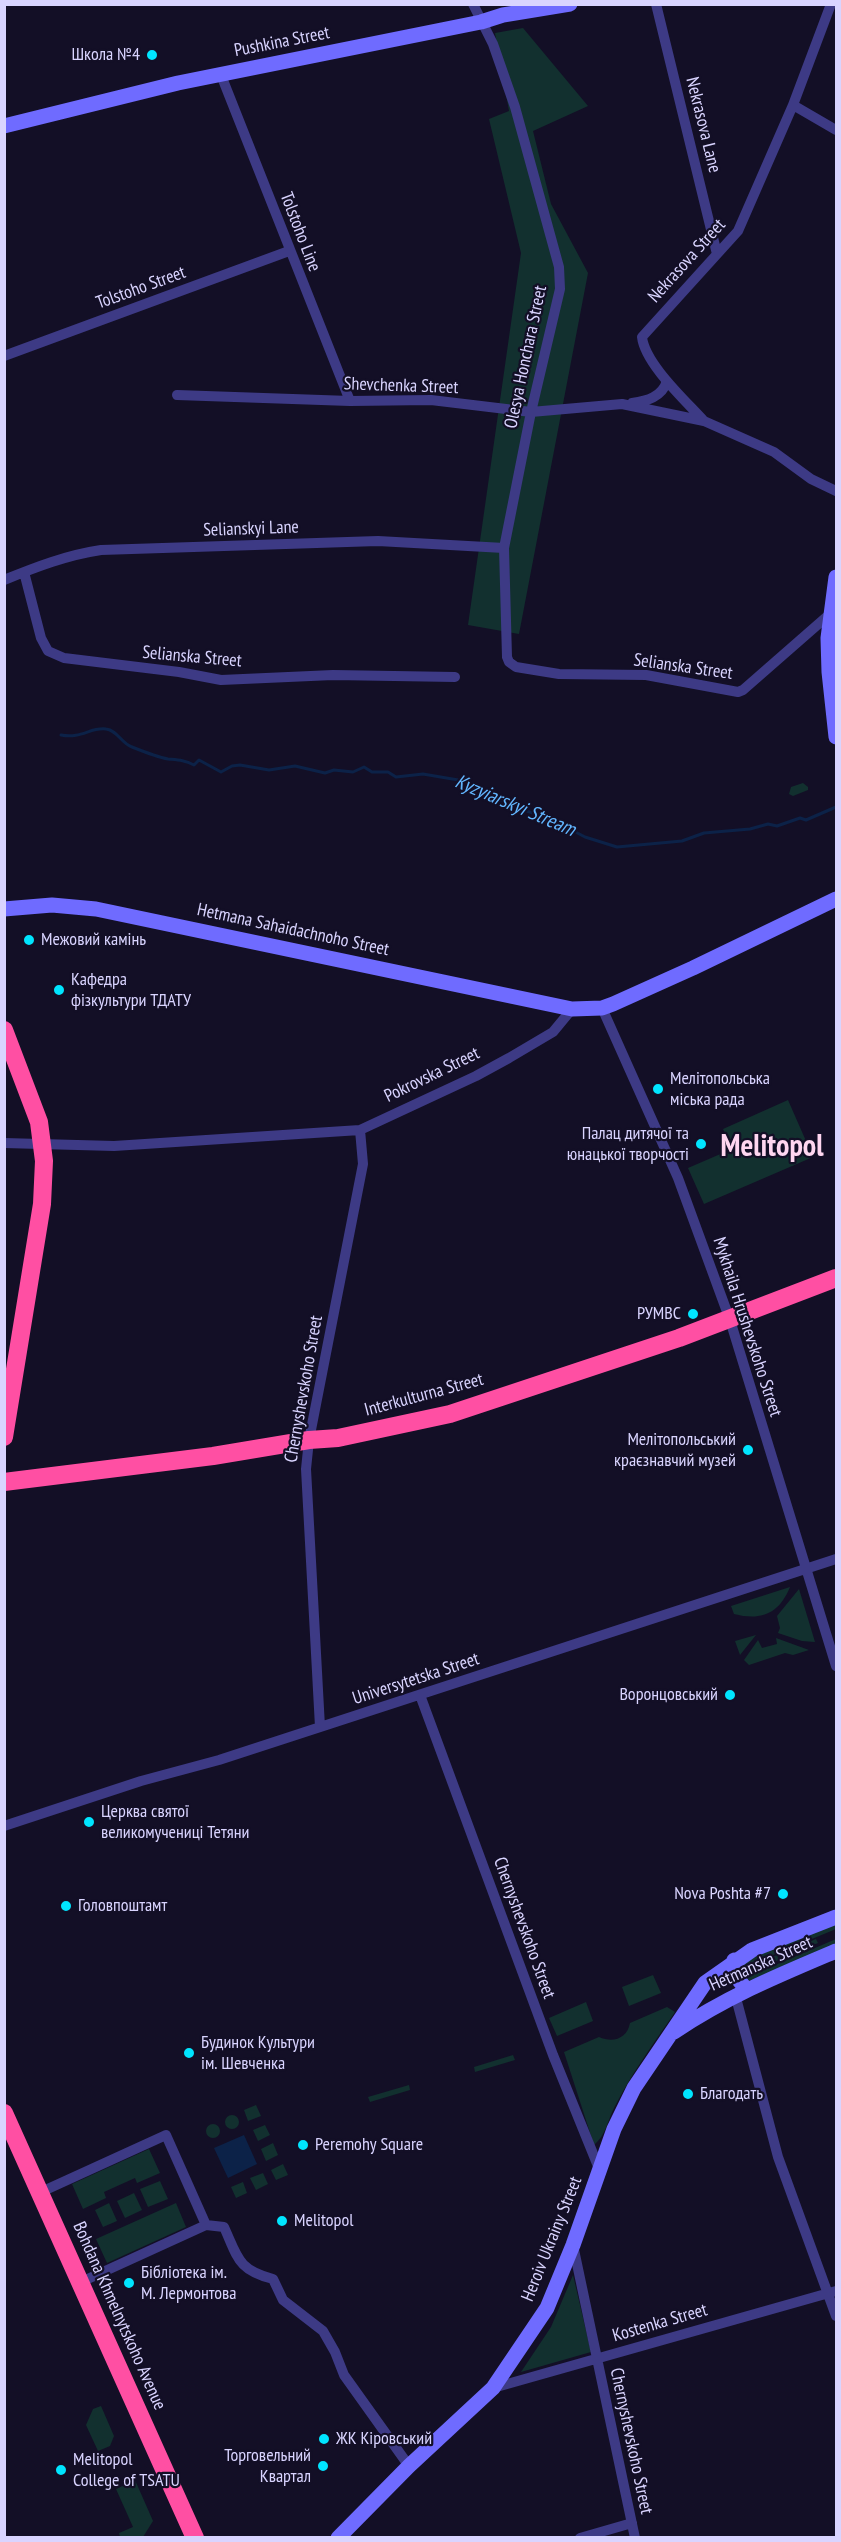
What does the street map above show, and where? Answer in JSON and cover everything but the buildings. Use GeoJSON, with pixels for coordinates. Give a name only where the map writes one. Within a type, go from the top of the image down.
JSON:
{"type":"FeatureCollection","features":[{"type":"Feature","properties":{"kind":"highway"},"geometry":{"type":"LineString","coordinates":[[4,1030],[39,1122],[43,1142],[42,1204],[4,1437]]}},
{"type":"Feature","properties":{"kind":"highway","name":"Interkulturna Street"},"geometry":{"type":"LineString","coordinates":[[4,1482],[213,1456],[309,1440],[338,1438],[450,1413],[730,1320],[837,1278]]}},
{"type":"Feature","properties":{"kind":"highway","name":"Bohdana Khmelnytskoho Avenue"},"geometry":{"type":"LineString","coordinates":[[4,2113],[195,2538]]}},
{"type":"Feature","properties":{"kind":"main road","name":"Pushkina Street"},"geometry":{"type":"LineString","coordinates":[[4,126],[178,83],[481,22],[503,15],[570,4]]}},
{"type":"Feature","properties":{"kind":"main road"},"geometry":{"type":"LineString","coordinates":[[837,577],[828,638],[829,672],[837,737]]}},
{"type":"Feature","properties":{"kind":"main road"},"geometry":{"type":"LineString","coordinates":[[572,1009],[602,1008],[693,969],[837,899]]}},
{"type":"Feature","properties":{"kind":"main road","name":"Hetmana Sahaidachnoho Street"},"geometry":{"type":"LineString","coordinates":[[4,909],[52,904],[96,909],[572,1009]]}},
{"type":"Feature","properties":{"kind":"main road","name":"Hetmanska Street"},"geometry":{"type":"LineString","coordinates":[[669,2036],[705,1983],[734,1960],[752,1950],[837,1917]]}},
{"type":"Feature","properties":{"kind":"main road","name":"Hetmanska Street"},"geometry":{"type":"LineString","coordinates":[[669,2036],[710,2008],[741,1992],[837,1951]]}},
{"type":"Feature","properties":{"kind":"main road"},"geometry":{"type":"LineString","coordinates":[[734,1960],[741,1992]]}},
{"type":"Feature","properties":{"kind":"main road","name":"Heroiv Ukrainy Street"},"geometry":{"type":"LineString","coordinates":[[338,2538],[409,2466],[493,2388],[547,2308],[573,2245],[614,2129],[634,2088],[669,2036]]}},
{"type":"Feature","properties":{"kind":"street","name":"Olesya Honchara Street"},"geometry":{"type":"LineString","coordinates":[[473,4],[493,44],[515,107],[559,267],[560,289],[531,412],[504,548],[507,657]]}},
{"type":"Feature","properties":{"kind":"street","name":"Nekrasova Lane"},"geometry":{"type":"LineString","coordinates":[[657,4],[717,254]]}},
{"type":"Feature","properties":{"kind":"street","name":"Nekrasova Street"},"geometry":{"type":"LineString","coordinates":[[704,421],[668,381],[643,347],[642,337],[738,231],[793,105],[831,4]]}},
{"type":"Feature","properties":{"kind":"street","name":"Tolstoho Line"},"geometry":{"type":"LineString","coordinates":[[221,75],[350,401]]}},
{"type":"Feature","properties":{"kind":"street"},"geometry":{"type":"LineString","coordinates":[[793,105],[837,130]]}},
{"type":"Feature","properties":{"kind":"street","name":"Tolstoho Street"},"geometry":{"type":"LineString","coordinates":[[4,356],[289,251]]}},
{"type":"Feature","properties":{"kind":"street","name":"Shevchenka Street"},"geometry":{"type":"LineString","coordinates":[[177,395],[350,401],[431,400],[531,412],[622,404],[651,399],[660,394],[668,381]]}},
{"type":"Feature","properties":{"kind":"street","name":"Shevchenka Street"},"geometry":{"type":"LineString","coordinates":[[622,404],[704,421],[774,452],[811,480],[837,492]]}},
{"type":"Feature","properties":{"kind":"street","name":"Selianskyi Lane"},"geometry":{"type":"LineString","coordinates":[[4,580],[79,553],[101,550],[378,541],[504,548]]}},
{"type":"Feature","properties":{"kind":"street","name":"Selianska Street"},"geometry":{"type":"LineString","coordinates":[[24,572],[41,638],[48,651],[64,658],[179,672],[221,680],[333,675],[455,677]]}},
{"type":"Feature","properties":{"kind":"street","name":"Selianska Street"},"geometry":{"type":"LineString","coordinates":[[507,657],[516,667],[559,674],[646,675],[738,692],[831,613]]}},
{"type":"Feature","properties":{"kind":"street","name":"Mykhaila Hrushevskoho Street"},"geometry":{"type":"LineString","coordinates":[[602,1008],[678,1178],[730,1320],[837,1666]]}},
{"type":"Feature","properties":{"kind":"street","name":"Pokrovska Street"},"geometry":{"type":"LineString","coordinates":[[4,1143],[43,1142],[114,1146],[360,1130],[476,1076],[509,1058],[553,1032],[572,1009]]}},
{"type":"Feature","properties":{"kind":"street","name":"Chernyshevskoho Street"},"geometry":{"type":"LineString","coordinates":[[320,1727],[306,1469],[309,1440],[363,1164],[360,1130]]}},
{"type":"Feature","properties":{"kind":"street","name":"Universytetska Street"},"geometry":{"type":"LineString","coordinates":[[4,1826],[141,1781],[219,1760],[837,1559]]}},
{"type":"Feature","properties":{"kind":"street","name":"Chernyshevskoho Street"},"geometry":{"type":"LineString","coordinates":[[420,1695],[551,2048],[600,2171]]}},
{"type":"Feature","properties":{"kind":"street"},"geometry":{"type":"LineString","coordinates":[[741,1992],[778,2157],[832,2292],[837,2316]]}},
{"type":"Feature","properties":{"kind":"street"},"geometry":{"type":"LineString","coordinates":[[41,2192],[166,2135],[206,2225]]}},
{"type":"Feature","properties":{"kind":"street"},"geometry":{"type":"LineString","coordinates":[[81,2282],[206,2225],[224,2227],[240,2264],[255,2274],[273,2279],[283,2300],[323,2331],[344,2375],[409,2466]]}},
{"type":"Feature","properties":{"kind":"street","name":"Chernyshevskoho Street"},"geometry":{"type":"LineString","coordinates":[[573,2245],[635,2538]]}},
{"type":"Feature","properties":{"kind":"street","name":"Kostenka Street"},"geometry":{"type":"LineString","coordinates":[[493,2388],[832,2292]]}},
{"type":"Feature","properties":{"kind":"street"},"geometry":{"type":"LineString","coordinates":[[580,2538],[632,2523]]}},
{"type":"Feature","properties":{"kind":"green space"},"geometry":{"type":"Polygon","coordinates":[[[523,28],[588,106],[533,131],[551,204],[588,273],[519,634],[468,625],[521,253],[489,119],[509,111],[495,33],[523,28]]]}},
{"type":"Feature","properties":{"kind":"green space"},"geometry":{"type":"Polygon","coordinates":[[[803,783],[808,790],[793,796],[789,794],[791,787],[803,783]]]}},
{"type":"Feature","properties":{"kind":"green space"},"geometry":{"type":"Polygon","coordinates":[[[788,1100],[813,1157],[704,1204],[688,1168],[732,1149],[723,1129],[788,1100]]]}},
{"type":"Feature","properties":{"kind":"green space"},"geometry":{"type":"Polygon","coordinates":[[[790,1587],[780,1604],[768,1613],[753,1617],[734,1614],[731,1606],[790,1587]]]}},
{"type":"Feature","properties":{"kind":"green space"},"geometry":{"type":"Polygon","coordinates":[[[799,1589],[815,1642],[802,1641],[778,1633],[780,1628],[777,1616],[799,1589]]]}},
{"type":"Feature","properties":{"kind":"green space"},"geometry":{"type":"Polygon","coordinates":[[[756,1635],[740,1655],[735,1641],[756,1635]]]}},
{"type":"Feature","properties":{"kind":"green space"},"geometry":{"type":"Polygon","coordinates":[[[776,1638],[809,1650],[793,1655],[785,1653],[749,1665],[744,1660],[758,1640],[762,1648],[777,1644],[776,1638]]]}},
{"type":"Feature","properties":{"kind":"green space"},"geometry":{"type":"Polygon","coordinates":[[[836,1923],[836,1929],[744,1967],[742,1961],[836,1923]]]}},
{"type":"Feature","properties":{"kind":"green space"},"geometry":{"type":"Polygon","coordinates":[[[816,1939],[818,1943],[783,1957],[781,1953],[816,1939]]]}},
{"type":"Feature","properties":{"kind":"green space"},"geometry":{"type":"Polygon","coordinates":[[[836,1939],[836,1945],[749,1981],[747,1977],[836,1939]]]}},
{"type":"Feature","properties":{"kind":"green space"},"geometry":{"type":"Polygon","coordinates":[[[777,1955],[779,1960],[745,1973],[743,1969],[777,1955]]]}},
{"type":"Feature","properties":{"kind":"green space"},"geometry":{"type":"Polygon","coordinates":[[[653,1975],[661,1993],[629,2006],[622,1987],[653,1975]]]}},
{"type":"Feature","properties":{"kind":"green space"},"geometry":{"type":"Polygon","coordinates":[[[586,2002],[593,2021],[557,2036],[549,2018],[586,2002]]]}},
{"type":"Feature","properties":{"kind":"green space"},"geometry":{"type":"Polygon","coordinates":[[[667,2007],[675,2012],[628,2083],[614,2108],[604,2133],[594,2145],[564,2052],[599,2037],[609,2040],[619,2038],[626,2033],[630,2023],[667,2007]]]}},
{"type":"Feature","properties":{"kind":"green space"},"geometry":{"type":"Polygon","coordinates":[[[513,2055],[515,2060],[475,2072],[474,2067],[513,2055]]]}},
{"type":"Feature","properties":{"kind":"green space"},"geometry":{"type":"Polygon","coordinates":[[[409,2085],[410,2090],[370,2102],[368,2097],[409,2085]]]}},
{"type":"Feature","properties":{"kind":"green space"},"geometry":{"type":"Polygon","coordinates":[[[256,2105],[261,2116],[248,2121],[244,2110],[256,2105]]]}},
{"type":"Feature","properties":{"kind":"green space"},"geometry":{"type":"Polygon","coordinates":[[[232,2115],[237,2117],[239,2122],[237,2127],[232,2129],[227,2127],[225,2122],[227,2117],[232,2115]]]}},
{"type":"Feature","properties":{"kind":"green space"},"geometry":{"type":"Polygon","coordinates":[[[213,2124],[218,2126],[220,2131],[218,2136],[213,2138],[208,2136],[206,2131],[208,2126],[213,2124]]]}},
{"type":"Feature","properties":{"kind":"green space"},"geometry":{"type":"Polygon","coordinates":[[[265,2125],[270,2135],[258,2141],[253,2130],[265,2125]]]}},
{"type":"Feature","properties":{"kind":"green space"},"geometry":{"type":"Polygon","coordinates":[[[273,2143],[278,2155],[266,2161],[261,2149],[273,2143]]]}},
{"type":"Feature","properties":{"kind":"green space"},"geometry":{"type":"Polygon","coordinates":[[[149,2149],[160,2173],[137,2183],[135,2178],[104,2192],[106,2198],[83,2209],[72,2184],[149,2149]]]}},
{"type":"Feature","properties":{"kind":"green space"},"geometry":{"type":"Polygon","coordinates":[[[283,2164],[288,2175],[276,2180],[271,2170],[283,2164]]]}},
{"type":"Feature","properties":{"kind":"green space"},"geometry":{"type":"Polygon","coordinates":[[[263,2173],[268,2184],[256,2190],[250,2178],[263,2173]]]}},
{"type":"Feature","properties":{"kind":"green space"},"geometry":{"type":"Polygon","coordinates":[[[160,2181],[168,2199],[148,2207],[140,2189],[160,2181]]]}},
{"type":"Feature","properties":{"kind":"green space"},"geometry":{"type":"Polygon","coordinates":[[[243,2182],[247,2193],[236,2198],[231,2187],[243,2182]]]}},
{"type":"Feature","properties":{"kind":"green space"},"geometry":{"type":"Polygon","coordinates":[[[134,2193],[142,2210],[125,2218],[117,2201],[134,2193]]]}},
{"type":"Feature","properties":{"kind":"green space"},"geometry":{"type":"Polygon","coordinates":[[[109,2203],[117,2221],[103,2227],[95,2210],[109,2203]]]}},
{"type":"Feature","properties":{"kind":"green space"},"geometry":{"type":"Polygon","coordinates":[[[176,2203],[186,2227],[107,2263],[96,2239],[176,2203]]]}},
{"type":"Feature","properties":{"kind":"green space"},"geometry":{"type":"Polygon","coordinates":[[[573,2275],[591,2352],[521,2372],[551,2327],[573,2275]]]}},
{"type":"Feature","properties":{"kind":"green space"},"geometry":{"type":"Polygon","coordinates":[[[101,2406],[114,2436],[110,2446],[98,2451],[86,2425],[93,2409],[101,2406]]]}},
{"type":"Feature","properties":{"kind":"green space"},"geometry":{"type":"Polygon","coordinates":[[[135,2480],[153,2521],[143,2537],[120,2537],[119,2533],[133,2527],[116,2489],[135,2480]]]}},
{"type":"Feature","properties":{"kind":"water"},"geometry":{"type":"Polygon","coordinates":[[[244,2135],[257,2164],[228,2178],[214,2148],[244,2135]]]}},
{"type":"Feature","properties":{"kind":"waterway","name":"Kyzyiarskyi Stream"},"geometry":{"type":"LineString","coordinates":[[61,735],[68,736],[106,729],[128,745],[145,752],[194,765],[199,760],[221,772],[232,766],[240,765],[269,770],[295,766],[325,773],[334,770],[353,772],[364,767],[372,772],[388,772],[396,777],[423,774],[470,782],[507,805],[549,818],[585,837],[617,847],[682,841],[704,833],[750,829],[768,824],[777,826],[800,818],[806,820],[836,807]]}},
{"type":"Feature","properties":{"kind":"place","name":"Школа №4"},"geometry":{"type":"Point","coordinates":[152,55]}},
{"type":"Feature","properties":{"kind":"place","name":"Межовий камінь"},"geometry":{"type":"Point","coordinates":[29,940]}},
{"type":"Feature","properties":{"kind":"place","name":"Кафедра фізкультури ТДАТУ"},"geometry":{"type":"Point","coordinates":[59,990]}},
{"type":"Feature","properties":{"kind":"place","name":"Мелітопольська міська рада"},"geometry":{"type":"Point","coordinates":[658,1089]}},
{"type":"Feature","properties":{"kind":"place","name":"Палац дитячої та юнацької творчості"},"geometry":{"type":"Point","coordinates":[701,1144]}},
{"type":"Feature","properties":{"kind":"place","name":"РУМВC"},"geometry":{"type":"Point","coordinates":[693,1314]}},
{"type":"Feature","properties":{"kind":"place","name":"Мелітопольський краєзнавчий музей"},"geometry":{"type":"Point","coordinates":[748,1450]}},
{"type":"Feature","properties":{"kind":"place","name":"Воронцовський"},"geometry":{"type":"Point","coordinates":[730,1695]}},
{"type":"Feature","properties":{"kind":"place","name":"Церква святої великомучениці Тетяни"},"geometry":{"type":"Point","coordinates":[89,1822]}},
{"type":"Feature","properties":{"kind":"place","name":"Nova Poshta #7"},"geometry":{"type":"Point","coordinates":[783,1894]}},
{"type":"Feature","properties":{"kind":"place","name":"Головпоштамт"},"geometry":{"type":"Point","coordinates":[66,1906]}},
{"type":"Feature","properties":{"kind":"place","name":"Будинок Культури ім. Шевченка"},"geometry":{"type":"Point","coordinates":[189,2053]}},
{"type":"Feature","properties":{"kind":"place","name":"Благодать"},"geometry":{"type":"Point","coordinates":[688,2094]}},
{"type":"Feature","properties":{"kind":"place","name":"Peremohy Square"},"geometry":{"type":"Point","coordinates":[303,2145]}},
{"type":"Feature","properties":{"kind":"place","name":"Melitopol"},"geometry":{"type":"Point","coordinates":[282,2221]}},
{"type":"Feature","properties":{"kind":"place","name":"Бібліотека ім. М. Лермонтова"},"geometry":{"type":"Point","coordinates":[129,2283]}},
{"type":"Feature","properties":{"kind":"place","name":"ЖК Кіровський"},"geometry":{"type":"Point","coordinates":[324,2439]}},
{"type":"Feature","properties":{"kind":"place","name":"Торговельний Квартал"},"geometry":{"type":"Point","coordinates":[323,2466]}},
{"type":"Feature","properties":{"kind":"place","name":"Melitopol College of TSATU"},"geometry":{"type":"Point","coordinates":[61,2470]}},
{"type":"Feature","properties":{"kind":"district","name":"Melitopol"},"geometry":{"type":"Point","coordinates":[772,1147]}}]}
